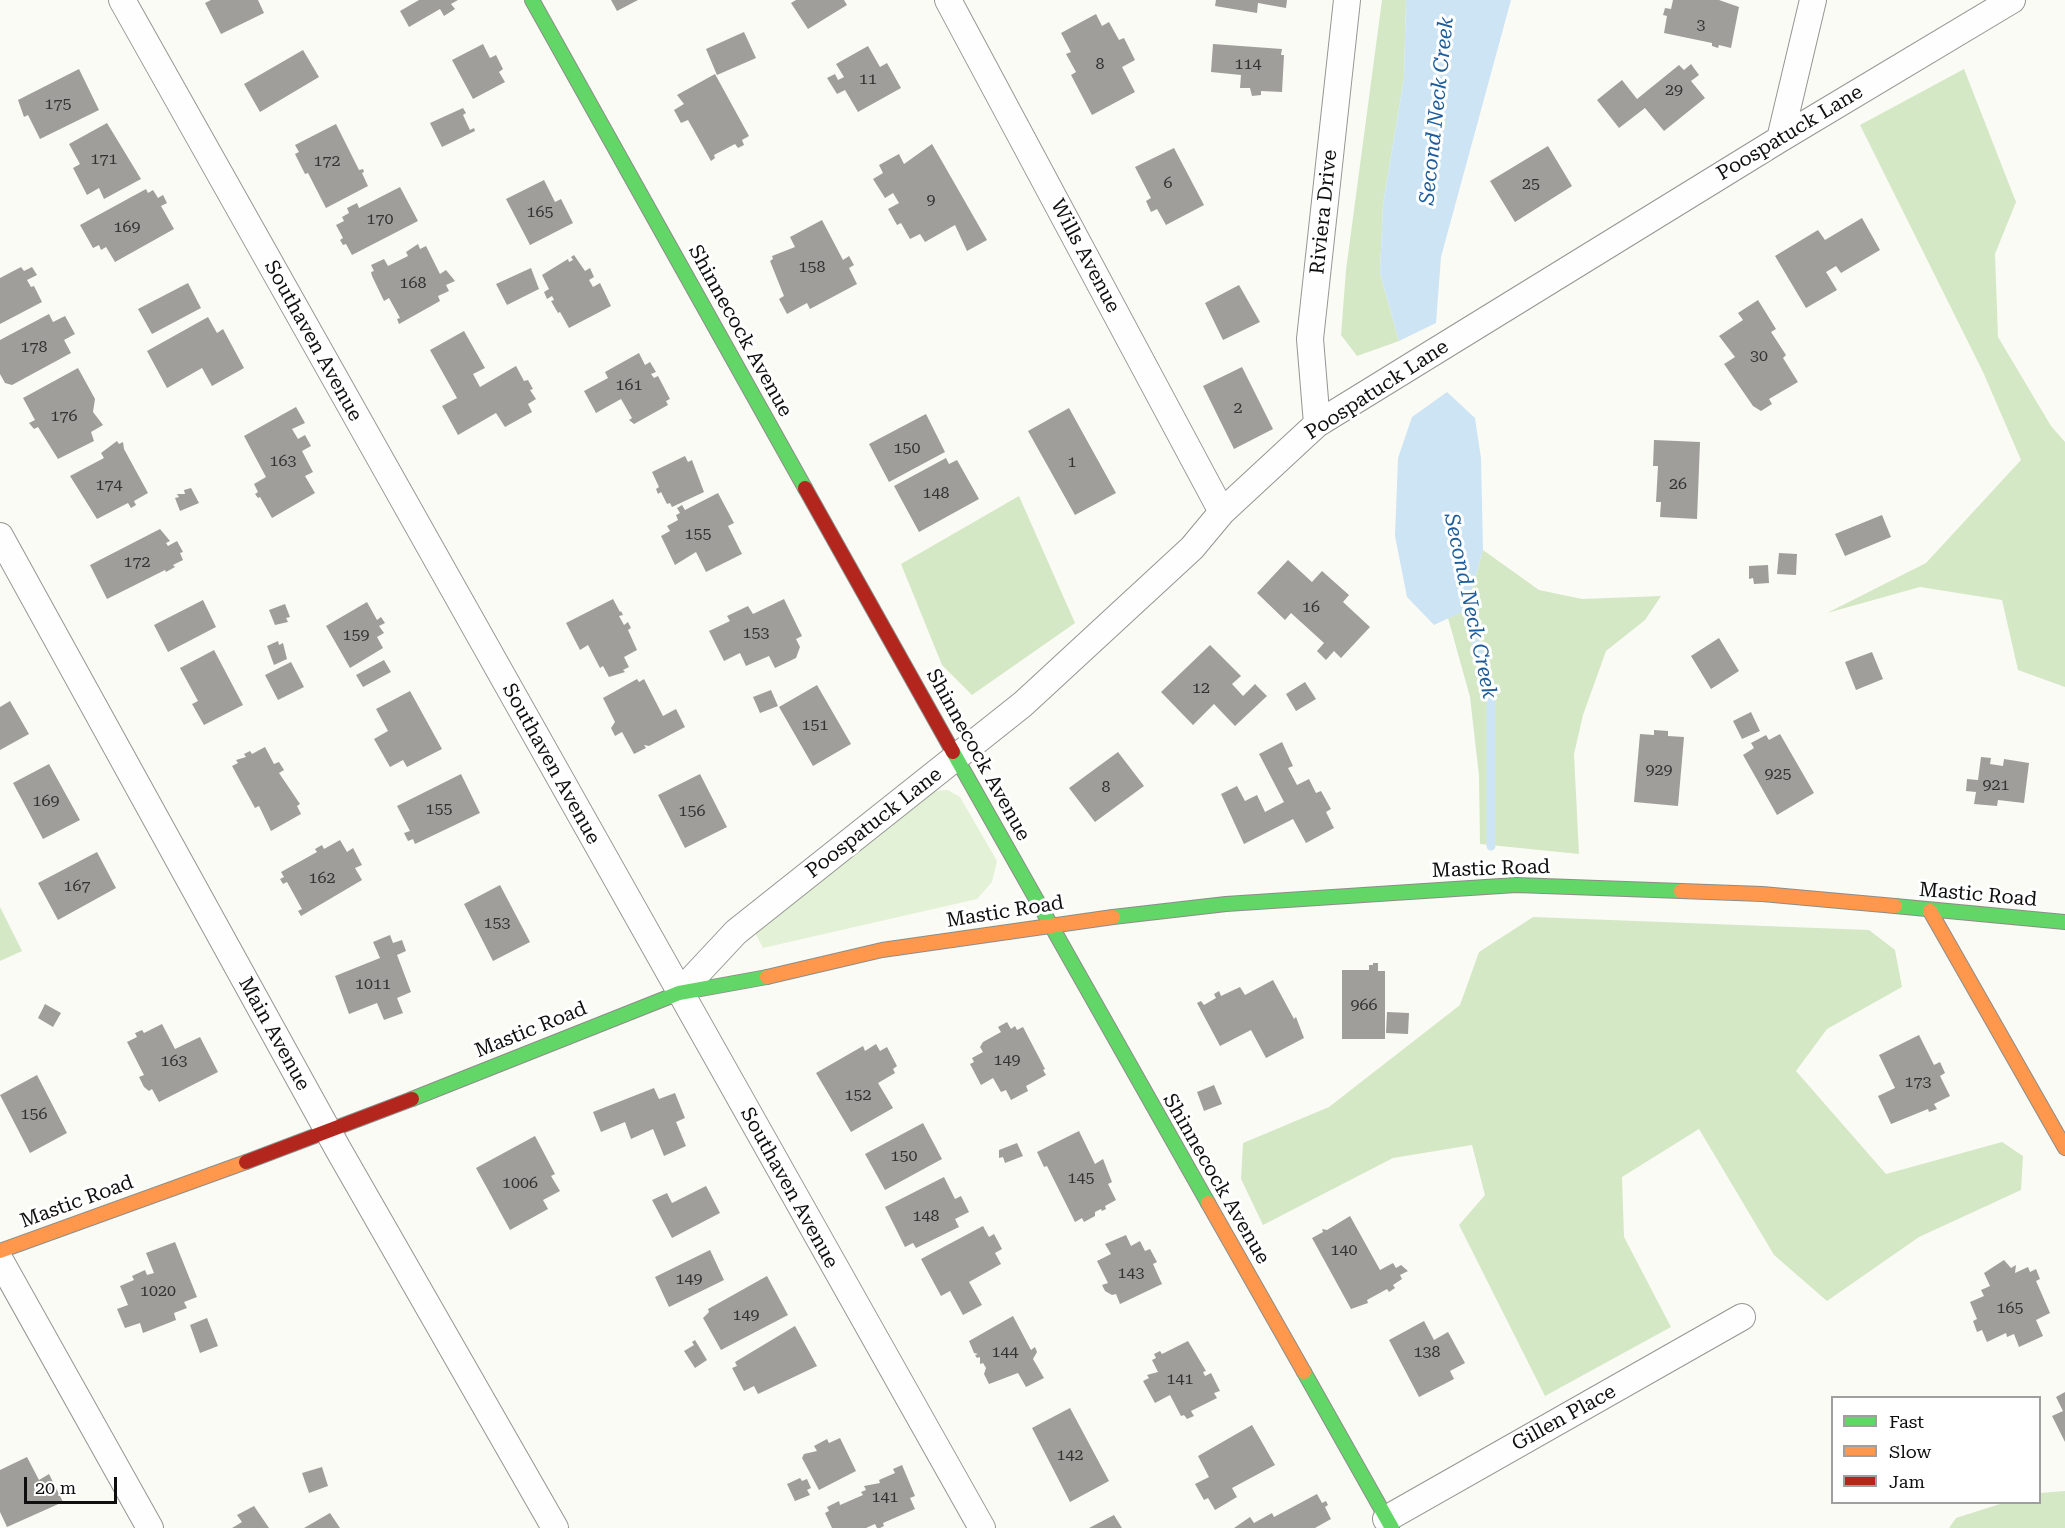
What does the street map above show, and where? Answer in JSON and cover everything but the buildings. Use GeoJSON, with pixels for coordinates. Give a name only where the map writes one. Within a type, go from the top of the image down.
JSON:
{"type":"FeatureCollection","features":[{"type":"Feature","properties":{"kind":"main road","name":"Shinnecock Avenue"},"geometry":{"type":"LineString","coordinates":[[532,0],[1049,924],[1389,1523]]}},
{"type":"Feature","properties":{"kind":"main road","name":"Mastic Road"},"geometry":{"type":"LineString","coordinates":[[0,1251],[328,1132],[679,993],[759,979],[882,950],[1049,924],[1226,904],[1516,885],[1762,894],[2065,922]]}},
{"type":"Feature","properties":{"kind":"main road"},"geometry":{"type":"LineString","coordinates":[[1930,911],[2065,1148]]}},
{"type":"Feature","properties":{"kind":"street","name":"Southaven Avenue"},"geometry":{"type":"LineString","coordinates":[[122,0],[981,1528]]}},
{"type":"Feature","properties":{"kind":"street","name":"Wills Avenue"},"geometry":{"type":"LineString","coordinates":[[948,0],[1222,512]]}},
{"type":"Feature","properties":{"kind":"street","name":"Riviera Drive"},"geometry":{"type":"LineString","coordinates":[[1317,424],[1310,339],[1347,0]]}},
{"type":"Feature","properties":{"kind":"street"},"geometry":{"type":"LineString","coordinates":[[1780,139],[1813,0]]}},
{"type":"Feature","properties":{"kind":"street","name":"Poospatuck Lane"},"geometry":{"type":"LineString","coordinates":[[679,993],[736,932],[1023,704],[1192,548],[1222,512],[1317,424],[1780,139],[2012,0]]}},
{"type":"Feature","properties":{"kind":"street","name":"Main Avenue"},"geometry":{"type":"LineString","coordinates":[[0,536],[328,1132],[555,1528]]}},
{"type":"Feature","properties":{"kind":"street"},"geometry":{"type":"LineString","coordinates":[[0,1260],[150,1528]]}},
{"type":"Feature","properties":{"kind":"street","name":"Gillen Place"},"geometry":{"type":"LineString","coordinates":[[1389,1523],[1743,1317]]}},
{"type":"Feature","properties":{"kind":"green space"},"geometry":{"type":"Polygon","coordinates":[[[1382,0],[1406,0],[1404,78],[1383,204],[1380,273],[1399,341],[1357,356],[1341,335],[1346,270],[1382,0]]]}},
{"type":"Feature","properties":{"kind":"green space"},"geometry":{"type":"Polygon","coordinates":[[[1964,69],[2016,202],[1995,254],[1998,337],[2051,426],[2065,442],[2065,687],[2018,670],[2002,600],[1920,587],[1827,613],[1926,563],[2021,460],[1983,372],[1860,125],[1964,69]]]}},
{"type":"Feature","properties":{"kind":"green space"},"geometry":{"type":"Polygon","coordinates":[[[1019,496],[1075,623],[972,695],[942,665],[901,564],[1019,496]]]}},
{"type":"Feature","properties":{"kind":"green space"},"geometry":{"type":"Polygon","coordinates":[[[1483,550],[1539,590],[1582,599],[1661,596],[1645,620],[1606,651],[1583,715],[1574,754],[1579,854],[1480,844],[1479,776],[1470,697],[1448,618],[1466,610],[1483,550]]]}},
{"type":"Feature","properties":{"kind":"green space"},"geometry":{"type":"Polygon","coordinates":[[[948,790],[960,797],[997,861],[992,882],[977,899],[763,948],[753,929],[931,791],[948,790]]]}},
{"type":"Feature","properties":{"kind":"green space"},"geometry":{"type":"Polygon","coordinates":[[[0,907],[22,951],[0,961],[0,907]]]}},
{"type":"Feature","properties":{"kind":"green space"},"geometry":{"type":"Polygon","coordinates":[[[1533,917],[1869,930],[1895,950],[1902,987],[1827,1029],[1796,1071],[1886,1174],[2002,1142],[2023,1156],[2021,1190],[1919,1237],[1827,1301],[1774,1255],[1699,1129],[1622,1177],[1624,1237],[1671,1327],[1545,1396],[1459,1225],[1485,1195],[1472,1145],[1393,1158],[1263,1225],[1241,1179],[1243,1143],[1329,1107],[1460,1005],[1479,952],[1533,917]]]}},
{"type":"Feature","properties":{"kind":"green space"},"geometry":{"type":"Polygon","coordinates":[[[2065,1491],[2065,1528],[1949,1528],[1956,1518],[2000,1504],[2041,1504],[2041,1493],[2065,1491]]]}},
{"type":"Feature","properties":{"kind":"water"},"geometry":{"type":"Polygon","coordinates":[[[1406,0],[1511,0],[1441,257],[1436,323],[1399,341],[1380,273],[1383,204],[1404,78],[1406,0]]]}},
{"type":"Feature","properties":{"kind":"water"},"geometry":{"type":"Polygon","coordinates":[[[1447,392],[1475,418],[1481,458],[1483,550],[1466,610],[1434,625],[1407,597],[1395,536],[1398,458],[1412,417],[1447,392]]]}},
{"type":"Feature","properties":{"kind":"waterway","name":"Second Neck Creek"},"geometry":{"type":"LineString","coordinates":[[1465,600],[1491,699],[1491,846]]}},
{"type":"Feature","properties":{"kind":"traffic: fast"},"geometry":{"type":"LineString","coordinates":[[532,0],[805,488]]}},
{"type":"Feature","properties":{"kind":"traffic: fast"},"geometry":{"type":"LineString","coordinates":[[953,752],[1208,1203]]}},
{"type":"Feature","properties":{"kind":"traffic: fast"},"geometry":{"type":"LineString","coordinates":[[1113,917],[1226,904],[1516,885],[1681,891]]}},
{"type":"Feature","properties":{"kind":"traffic: fast"},"geometry":{"type":"LineString","coordinates":[[1895,906],[2065,922]]}},
{"type":"Feature","properties":{"kind":"traffic: fast"},"geometry":{"type":"LineString","coordinates":[[412,1099],[679,993],[767,977]]}},
{"type":"Feature","properties":{"kind":"traffic: fast"},"geometry":{"type":"LineString","coordinates":[[1304,1372],[1392,1528]]}},
{"type":"Feature","properties":{"kind":"traffic: slow"},"geometry":{"type":"LineString","coordinates":[[1681,891],[1762,894],[1895,906]]}},
{"type":"Feature","properties":{"kind":"traffic: slow"},"geometry":{"type":"LineString","coordinates":[[1930,911],[2065,1148]]}},
{"type":"Feature","properties":{"kind":"traffic: slow"},"geometry":{"type":"LineString","coordinates":[[767,977],[882,950],[1113,917]]}},
{"type":"Feature","properties":{"kind":"traffic: slow"},"geometry":{"type":"LineString","coordinates":[[0,1251],[246,1162]]}},
{"type":"Feature","properties":{"kind":"traffic: slow"},"geometry":{"type":"LineString","coordinates":[[1208,1203],[1304,1372]]}},
{"type":"Feature","properties":{"kind":"traffic: jam"},"geometry":{"type":"LineString","coordinates":[[805,488],[953,752]]}},
{"type":"Feature","properties":{"kind":"traffic: jam"},"geometry":{"type":"LineString","coordinates":[[246,1162],[412,1099]]}}]}
